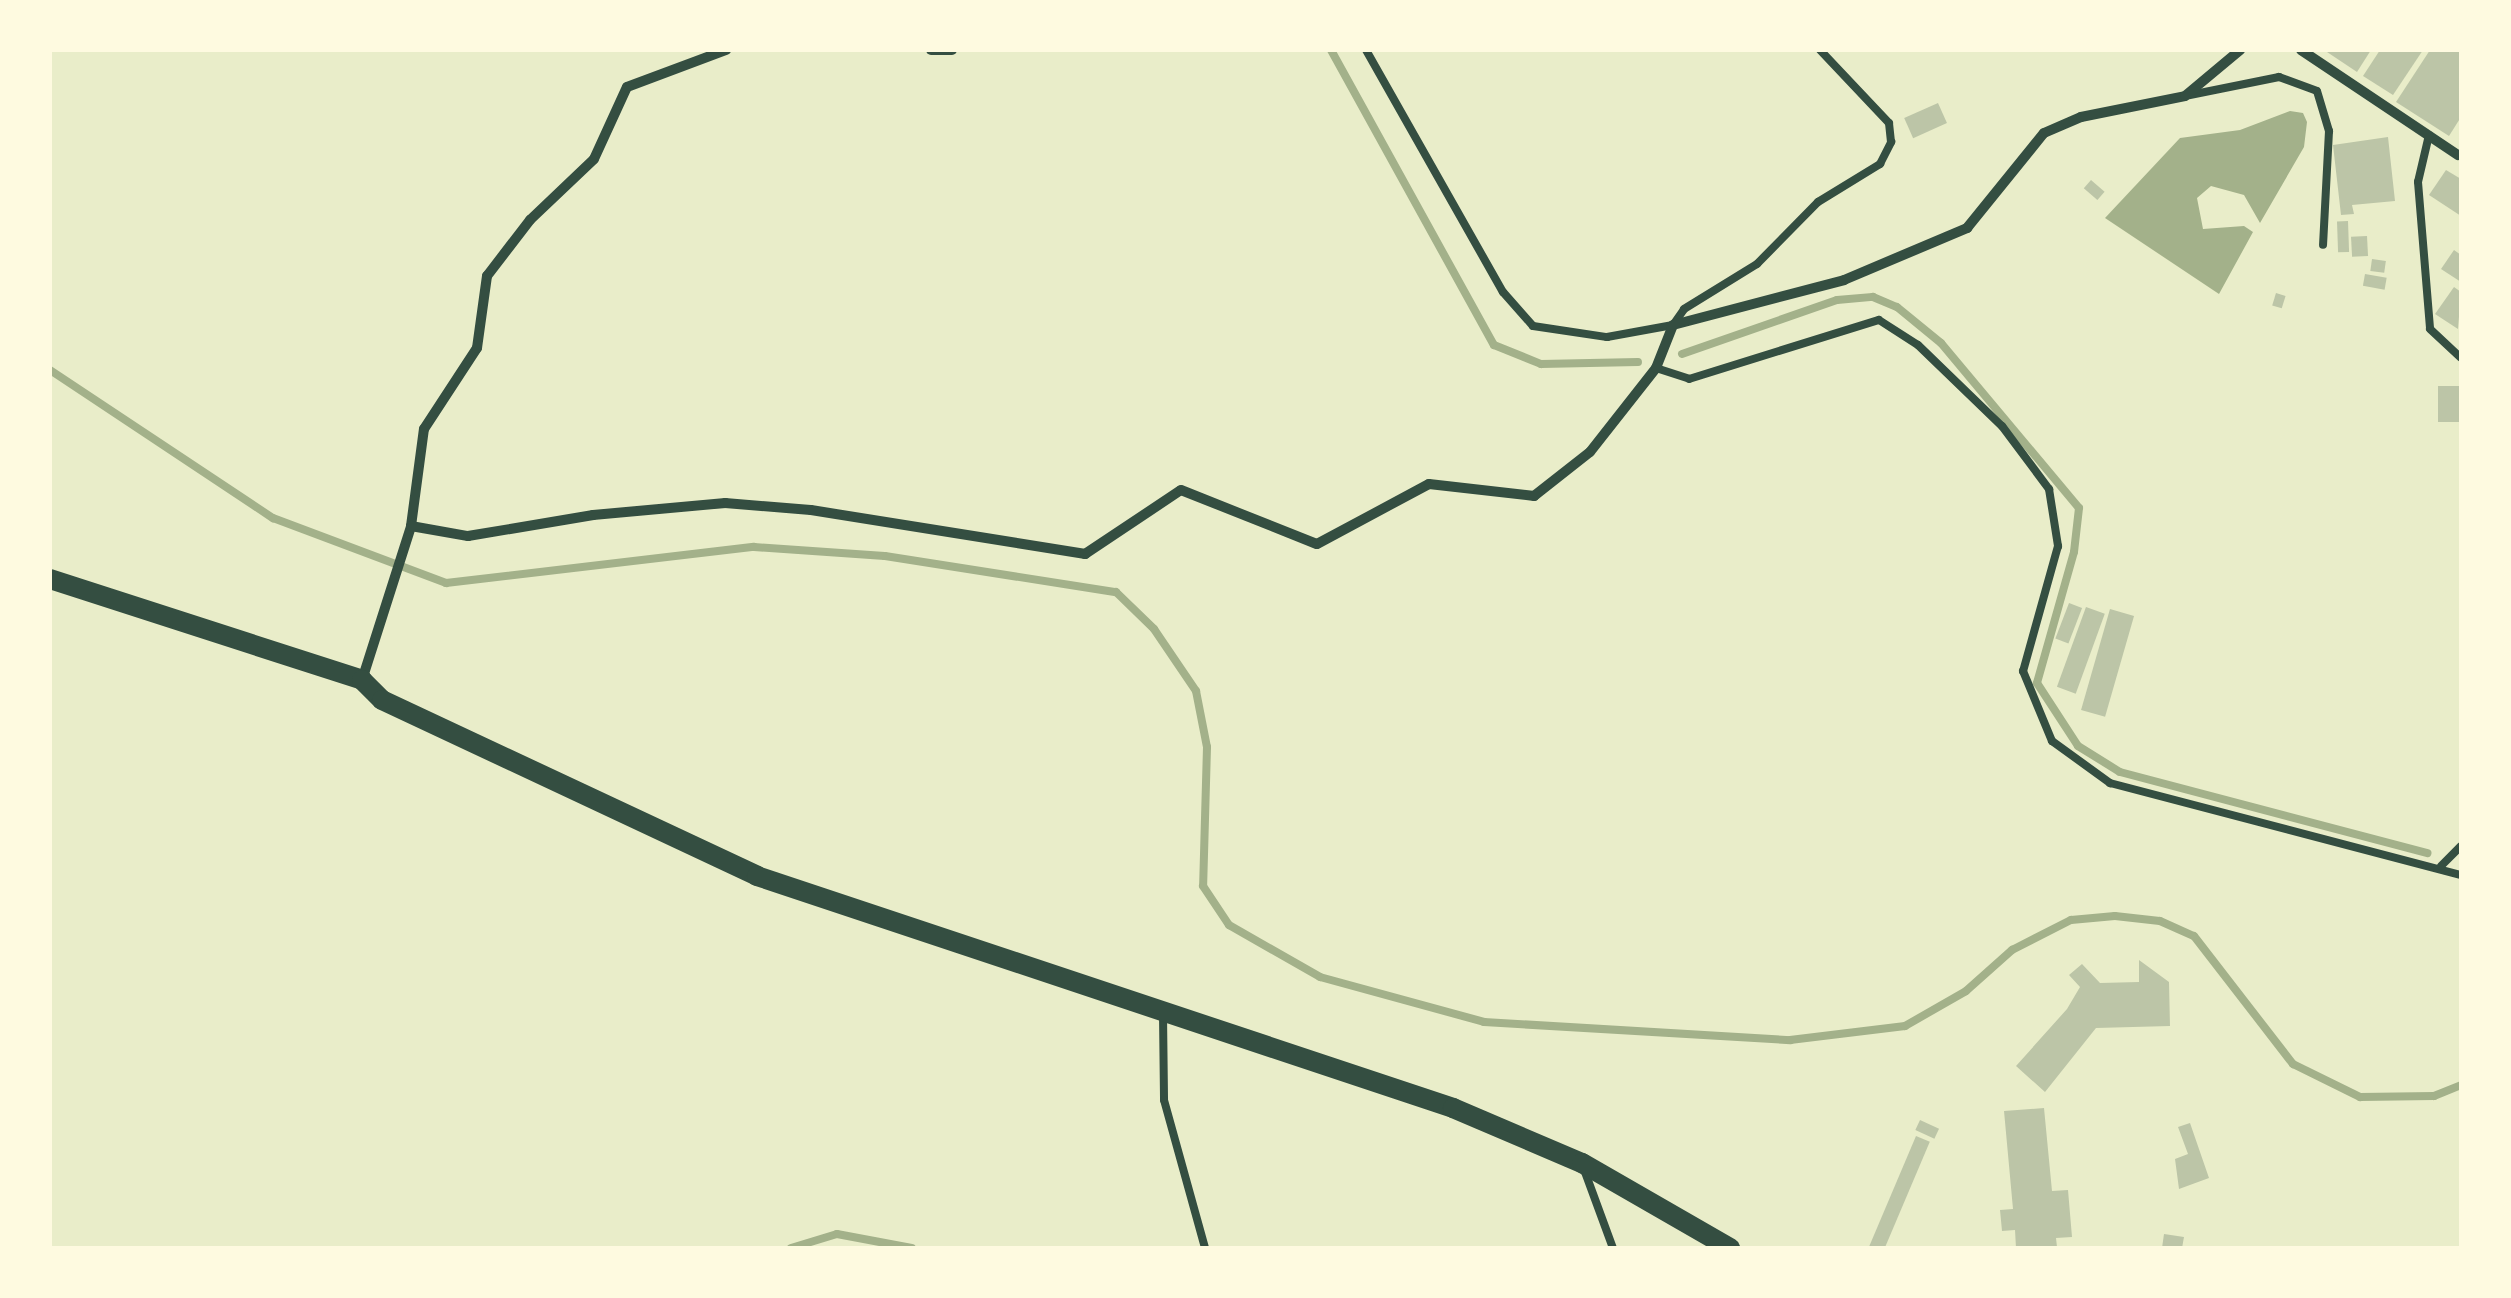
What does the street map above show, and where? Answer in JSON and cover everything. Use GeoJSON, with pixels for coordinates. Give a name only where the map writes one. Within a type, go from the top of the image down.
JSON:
{"type":"FeatureCollection","features":[{"type":"Feature","properties":{"kind":"main road"},"geometry":{"type":"LineString","coordinates":[[50,579],[362,680],[382,700],[758,876],[1163,1015],[1453,1108],[1582,1163],[1730,1248]]}},
{"type":"Feature","properties":{"kind":"street"},"geometry":{"type":"LineString","coordinates":[[362,680],[411,526],[424,428],[477,348],[487,276],[530,220],[594,159],[627,87],[726,50]]}},
{"type":"Feature","properties":{"kind":"street"},"geometry":{"type":"LineString","coordinates":[[931,50],[952,50]]}},
{"type":"Feature","properties":{"kind":"street"},"geometry":{"type":"LineString","coordinates":[[411,526],[468,536],[593,515],[725,504],[811,510],[1085,554],[1180,490],[1316,544],[1429,484],[1534,496],[1590,452],[1656,368],[1673,325],[1844,280],[1967,228],[2044,133],[2081,117],[2186,96],[2240,50]]}},
{"type":"Feature","properties":{"kind":"street"},"geometry":{"type":"LineString","coordinates":[[2301,50],[2458,155]]}},
{"type":"Feature","properties":{"kind":"lane"},"geometry":{"type":"LineString","coordinates":[[1366,50],[1503,292],[1533,326],[1607,337],[1673,325],[1684,308],[1757,264],[1818,202],[1880,164],[1891,142],[1890,123],[1820,50]]}},
{"type":"Feature","properties":{"kind":"lane"},"geometry":{"type":"LineString","coordinates":[[2186,96],[2279,77],[2318,91],[2330,131],[2324,245]]}},
{"type":"Feature","properties":{"kind":"lane"},"geometry":{"type":"LineString","coordinates":[[2429,135],[2418,182],[2430,329],[2461,358]]}},
{"type":"Feature","properties":{"kind":"lane"},"geometry":{"type":"LineString","coordinates":[[1656,368],[1688,379],[1879,320],[1918,346],[2002,426],[2050,489],[2058,546],[2024,672],[2052,741],[2110,782],[2461,874]]}},
{"type":"Feature","properties":{"kind":"lane"},"geometry":{"type":"LineString","coordinates":[[2441,866],[2461,846]]}},
{"type":"Feature","properties":{"kind":"lane"},"geometry":{"type":"LineString","coordinates":[[1163,1015],[1164,1100],[1205,1248]]}},
{"type":"Feature","properties":{"kind":"lane"},"geometry":{"type":"LineString","coordinates":[[1582,1163],[1613,1248]]}},
{"type":"Feature","properties":{"kind":"shaded area"},"geometry":{"type":"Polygon","coordinates":[[[2290,111],[2303,113],[2307,122],[2304,147],[2260,223],[2244,195],[2211,186],[2197,198],[2203,229],[2244,226],[2253,232],[2219,294],[2105,218],[2180,138],[2240,130],[2290,111]]]}},
{"type":"Feature","properties":{"kind":"building"},"geometry":{"type":"Polygon","coordinates":[[[2324,50],[2371,50],[2357,72],[2324,50]]]}},
{"type":"Feature","properties":{"kind":"building"},"geometry":{"type":"Polygon","coordinates":[[[2380,50],[2423,50],[2393,95],[2363,76],[2380,50]]]}},
{"type":"Feature","properties":{"kind":"building"},"geometry":{"type":"Polygon","coordinates":[[[2430,50],[2461,50],[2461,117],[2449,136],[2396,102],[2430,50]]]}},
{"type":"Feature","properties":{"kind":"building"},"geometry":{"type":"Polygon","coordinates":[[[1938,103],[1947,123],[1913,138],[1904,118],[1938,103]]]}},
{"type":"Feature","properties":{"kind":"building"},"geometry":{"type":"Polygon","coordinates":[[[2388,137],[2395,201],[2352,205],[2354,214],[2341,215],[2333,145],[2388,137]]]}},
{"type":"Feature","properties":{"kind":"building"},"geometry":{"type":"Polygon","coordinates":[[[2446,170],[2461,179],[2461,216],[2429,195],[2446,170]]]}},
{"type":"Feature","properties":{"kind":"building"},"geometry":{"type":"Polygon","coordinates":[[[2091,180],[2105,192],[2097,200],[2084,188],[2091,180]]]}},
{"type":"Feature","properties":{"kind":"building"},"geometry":{"type":"Polygon","coordinates":[[[2337,221],[2348,221],[2349,252],[2338,252],[2337,221]]]}},
{"type":"Feature","properties":{"kind":"building"},"geometry":{"type":"Polygon","coordinates":[[[2367,236],[2368,256],[2352,257],[2351,237],[2367,236]]]}},
{"type":"Feature","properties":{"kind":"building"},"geometry":{"type":"Polygon","coordinates":[[[2454,250],[2461,255],[2461,282],[2441,269],[2454,250]]]}},
{"type":"Feature","properties":{"kind":"building"},"geometry":{"type":"Polygon","coordinates":[[[2372,259],[2386,261],[2384,273],[2370,271],[2372,259]]]}},
{"type":"Feature","properties":{"kind":"building"},"geometry":{"type":"Polygon","coordinates":[[[2365,274],[2387,278],[2385,290],[2363,286],[2365,274]]]}},
{"type":"Feature","properties":{"kind":"building"},"geometry":{"type":"Polygon","coordinates":[[[2454,287],[2461,292],[2458,329],[2435,314],[2454,287]]]}},
{"type":"Feature","properties":{"kind":"building"},"geometry":{"type":"Polygon","coordinates":[[[2276,293],[2286,296],[2282,308],[2272,305],[2276,293]]]}},
{"type":"Feature","properties":{"kind":"building"},"geometry":{"type":"Polygon","coordinates":[[[2438,386],[2461,386],[2461,422],[2438,422],[2438,386]]]}},
{"type":"Feature","properties":{"kind":"building"},"geometry":{"type":"Polygon","coordinates":[[[2069,603],[2082,608],[2068,643],[2055,638],[2069,603]]]}},
{"type":"Feature","properties":{"kind":"building"},"geometry":{"type":"Polygon","coordinates":[[[2086,607],[2105,614],[2076,694],[2057,687],[2086,607]]]}},
{"type":"Feature","properties":{"kind":"building"},"geometry":{"type":"Polygon","coordinates":[[[2110,609],[2134,616],[2105,717],[2081,710],[2110,609]]]}},
{"type":"Feature","properties":{"kind":"building"},"geometry":{"type":"Polygon","coordinates":[[[2139,960],[2169,982],[2170,1026],[2096,1028],[2045,1092],[2016,1066],[2067,1009],[2080,987],[2069,975],[2082,964],[2100,983],[2139,982],[2139,960]]]}},
{"type":"Feature","properties":{"kind":"building"},"geometry":{"type":"Polygon","coordinates":[[[2044,1108],[2052,1191],[2068,1190],[2072,1237],[2056,1238],[2057,1247],[2016,1248],[2015,1230],[2002,1231],[2000,1210],[2013,1209],[2004,1111],[2044,1108]]]}},
{"type":"Feature","properties":{"kind":"building"},"geometry":{"type":"Polygon","coordinates":[[[1920,1120],[1939,1129],[1934,1139],[1915,1130],[1920,1120]]]}},
{"type":"Feature","properties":{"kind":"building"},"geometry":{"type":"Polygon","coordinates":[[[2190,1123],[2209,1178],[2179,1189],[2175,1159],[2188,1154],[2178,1127],[2190,1123]]]}},
{"type":"Feature","properties":{"kind":"building"},"geometry":{"type":"Polygon","coordinates":[[[1916,1136],[1930,1142],[1885,1248],[1868,1248],[1916,1136]]]}},
{"type":"Feature","properties":{"kind":"building"},"geometry":{"type":"Polygon","coordinates":[[[2164,1234],[2184,1237],[2182,1248],[2162,1248],[2164,1234]]]}},
{"type":"Feature","properties":{"kind":"waterway"},"geometry":{"type":"LineString","coordinates":[[1331,50],[1494,345],[1541,364],[1638,362]]}},
{"type":"Feature","properties":{"kind":"waterway"},"geometry":{"type":"LineString","coordinates":[[1682,354],[1837,300],[1873,297],[1897,307],[1941,343],[2079,508],[2074,552],[2037,683],[2078,746],[2120,772],[2427,853]]}},
{"type":"Feature","properties":{"kind":"waterway"},"geometry":{"type":"LineString","coordinates":[[50,370],[273,518],[446,583],[754,547],[885,556],[1116,592],[1154,629],[1196,691],[1207,747],[1203,886],[1229,925],[1320,977],[1484,1022],[1790,1040],[1905,1026],[1966,991],[2012,950],[2071,920],[2115,916],[2160,921],[2194,936],[2293,1064],[2360,1097],[2434,1096],[2461,1085]]}},
{"type":"Feature","properties":{"kind":"waterway"},"geometry":{"type":"LineString","coordinates":[[791,1248],[837,1234],[912,1248]]}}]}
